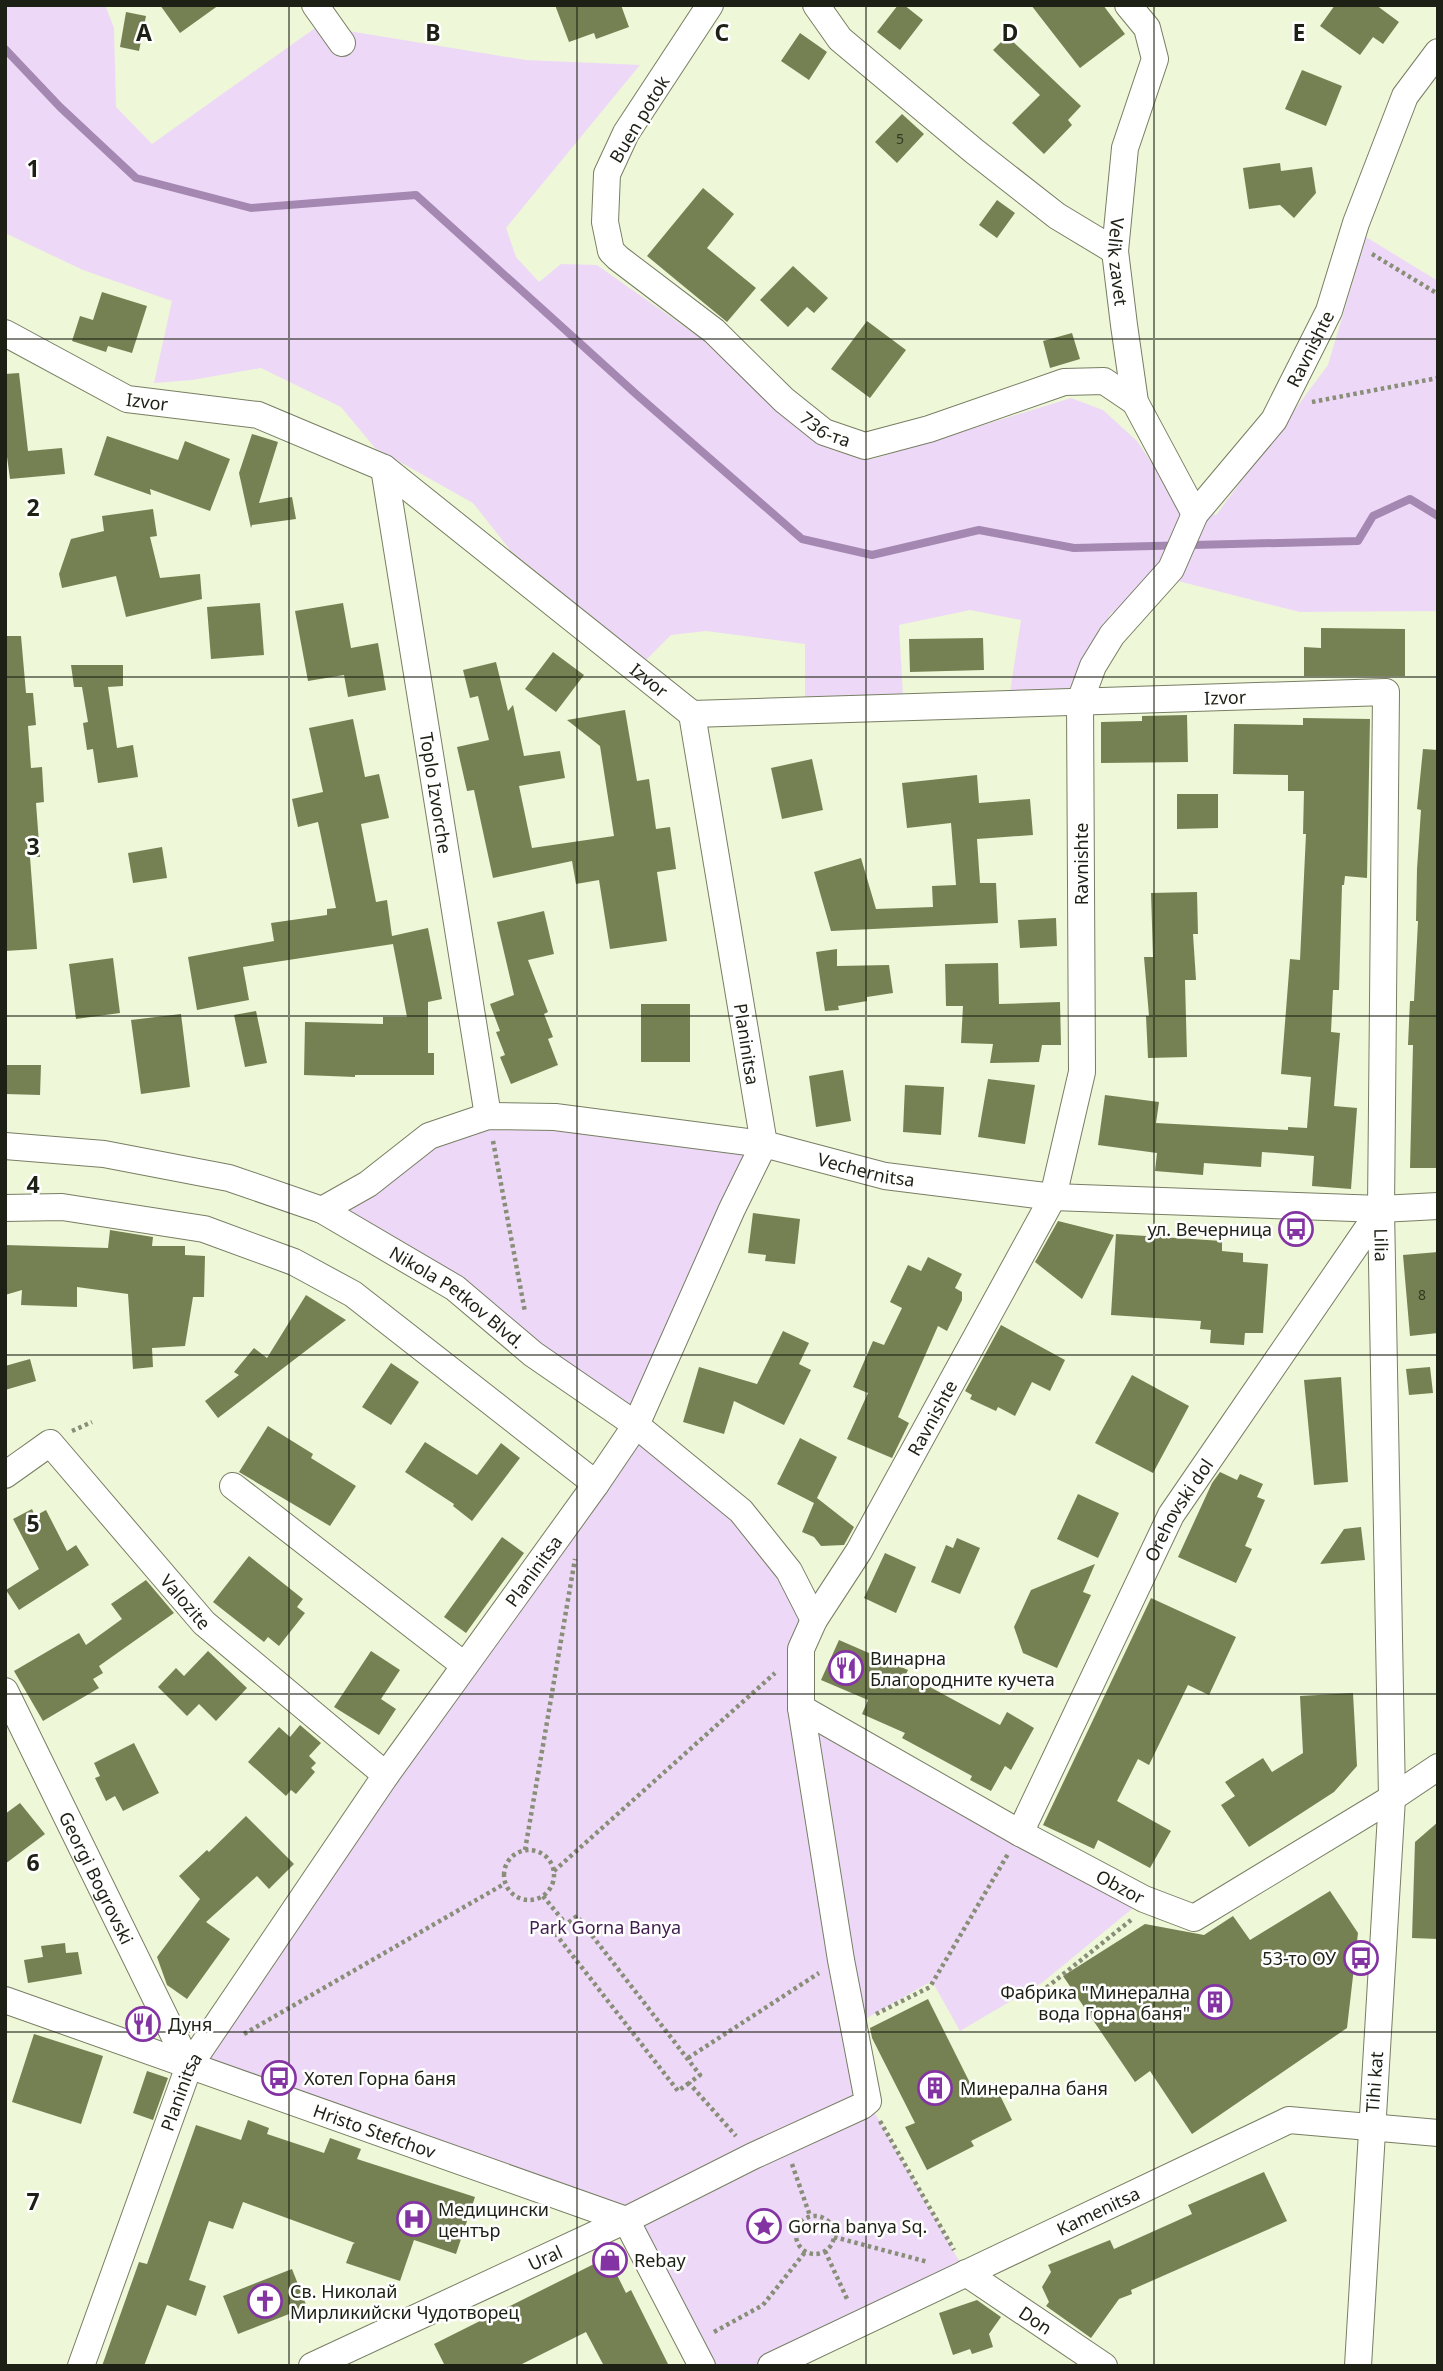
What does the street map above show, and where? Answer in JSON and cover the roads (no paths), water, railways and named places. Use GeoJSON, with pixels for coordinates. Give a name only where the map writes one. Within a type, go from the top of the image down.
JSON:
{"type":"FeatureCollection","features":[{"type":"Feature","properties":{"kind":"street"},"geometry":{"type":"LineString","coordinates":[[316,5],[342,43]]}},
{"type":"Feature","properties":{"kind":"street","name":"Buen potok"},"geometry":{"type":"LineString","coordinates":[[609,244],[605,222],[605,192],[607,174],[615,152],[710,5]]}},
{"type":"Feature","properties":{"kind":"street"},"geometry":{"type":"LineString","coordinates":[[817,5],[840,39],[974,150],[1057,216],[1115,251]]}},
{"type":"Feature","properties":{"kind":"street","name":"Velik zavet"},"geometry":{"type":"LineString","coordinates":[[1128,5],[1147,27],[1155,59],[1125,148],[1115,251],[1135,402],[1195,514]]}},
{"type":"Feature","properties":{"kind":"street","name":"Ravnishte"},"geometry":{"type":"LineString","coordinates":[[868,2101],[841,1960],[801,1708],[801,1649],[814,1620],[859,1551],[1053,1197],[1082,1072],[1080,701],[1093,666],[1112,635],[1171,569],[1195,514],[1274,420],[1329,311],[1351,241],[1405,96],[1438,52]]}},
{"type":"Feature","properties":{"kind":"street","name":"736-та"},"geometry":{"type":"LineString","coordinates":[[609,244],[611,251],[618,258],[714,331],[784,400],[824,432],[865,446],[929,429],[1064,382],[1104,382],[1135,402]]}},
{"type":"Feature","properties":{"kind":"street","name":"Izvor"},"geometry":{"type":"LineString","coordinates":[[5,333],[127,399],[258,415],[384,468],[692,714],[1386,692]]}},
{"type":"Feature","properties":{"kind":"street","name":"Toplo Izvorche"},"geometry":{"type":"LineString","coordinates":[[384,468],[488,1116]]}},
{"type":"Feature","properties":{"kind":"street","name":"Lilia"},"geometry":{"type":"LineString","coordinates":[[1386,692],[1381,1209],[1392,1798]]}},
{"type":"Feature","properties":{"kind":"street","name":"Planinitsa"},"geometry":{"type":"LineString","coordinates":[[81,2366],[189,2066],[386,1775],[636,1425],[732,1209],[764,1144],[692,714]]}},
{"type":"Feature","properties":{"kind":"street","name":"Vechernitsa"},"geometry":{"type":"LineString","coordinates":[[322,1210],[368,1184],[429,1136],[488,1116],[555,1116],[764,1144],[885,1176],[1053,1197],[1381,1209],[1438,1206]]}},
{"type":"Feature","properties":{"kind":"street","name":"Nikola Petkov Blvd."},"geometry":{"type":"LineString","coordinates":[[5,1146],[104,1154],[229,1178],[322,1210],[455,1288],[533,1354],[636,1425],[741,1511],[789,1571],[814,1620]]}},
{"type":"Feature","properties":{"kind":"street"},"geometry":{"type":"LineString","coordinates":[[5,1208],[62,1207],[204,1229],[294,1262],[353,1294],[596,1484]]}},
{"type":"Feature","properties":{"kind":"street","name":"Orehovski dol"},"geometry":{"type":"LineString","coordinates":[[1020,1833],[1171,1515],[1381,1209]]}},
{"type":"Feature","properties":{"kind":"street","name":"Valozite"},"geometry":{"type":"LineString","coordinates":[[5,1475],[50,1443],[204,1623],[386,1775]]}},
{"type":"Feature","properties":{"kind":"street"},"geometry":{"type":"LineString","coordinates":[[233,1486],[464,1665]]}},
{"type":"Feature","properties":{"kind":"street","name":"Georgi Bogrovski"},"geometry":{"type":"LineString","coordinates":[[5,1691],[189,2066]]}},
{"type":"Feature","properties":{"kind":"street","name":"Obzor"},"geometry":{"type":"LineString","coordinates":[[801,1708],[1020,1833],[1153,1902],[1194,1918],[1392,1798],[1438,1767]]}},
{"type":"Feature","properties":{"kind":"street","name":"Tihi kat"},"geometry":{"type":"LineString","coordinates":[[1358,2366],[1392,1798]]}},
{"type":"Feature","properties":{"kind":"street","name":"Hristo Stefchov"},"geometry":{"type":"LineString","coordinates":[[5,2000],[626,2220]]}},
{"type":"Feature","properties":{"kind":"street","name":"Ural"},"geometry":{"type":"LineString","coordinates":[[312,2366],[626,2220],[868,2101]]}},
{"type":"Feature","properties":{"kind":"street","name":"Kamenitsa"},"geometry":{"type":"LineString","coordinates":[[771,2366],[1289,2120],[1438,2133]]}},
{"type":"Feature","properties":{"kind":"street"},"geometry":{"type":"LineString","coordinates":[[626,2220],[696,2355]]}},
{"type":"Feature","properties":{"kind":"street","name":"Don"},"geometry":{"type":"LineString","coordinates":[[966,2273],[1090,2362]]}},
{"type":"Feature","properties":{"kind":"waterway"},"geometry":{"type":"LineString","coordinates":[[5,49],[60,107],[136,178],[251,208],[416,195],[636,394],[802,539],[872,555],[979,530],[1074,548],[1358,541],[1373,516],[1410,499],[1438,516]]}},
{"type":"Feature","properties":{"kind":"place","name":"ул. Вечерница"},"geometry":{"type":"Point","coordinates":[1296,1229]}},
{"type":"Feature","properties":{"kind":"place","name":"Винарна Благородните кучета"},"geometry":{"type":"Point","coordinates":[846,1668]}},
{"type":"Feature","properties":{"kind":"place","name":"53-то ОУ"},"geometry":{"type":"Point","coordinates":[1361,1958]}},
{"type":"Feature","properties":{"kind":"place","name":"Фабрика \"Минерална вода Горна баня\""},"geometry":{"type":"Point","coordinates":[1215,2002]}},
{"type":"Feature","properties":{"kind":"place","name":"Дуня"},"geometry":{"type":"Point","coordinates":[143,2024]}},
{"type":"Feature","properties":{"kind":"place","name":"Хотел Горна баня"},"geometry":{"type":"Point","coordinates":[279,2078]}},
{"type":"Feature","properties":{"kind":"place","name":"Минерална баня"},"geometry":{"type":"Point","coordinates":[935,2088]}},
{"type":"Feature","properties":{"kind":"place","name":"Медицински център"},"geometry":{"type":"Point","coordinates":[414,2219]}},
{"type":"Feature","properties":{"kind":"place","name":"Gorna banya Sq."},"geometry":{"type":"Point","coordinates":[764,2226]}},
{"type":"Feature","properties":{"kind":"place","name":"Rebay"},"geometry":{"type":"Point","coordinates":[610,2260]}},
{"type":"Feature","properties":{"kind":"place","name":"Св. Николай Мирликийски Чудотворец"},"geometry":{"type":"Point","coordinates":[265,2301]}},
{"type":"Feature","properties":{"kind":"park label","name":"Park Gorna Banya"},"geometry":{"type":"Point","coordinates":[605,1927]}}]}
